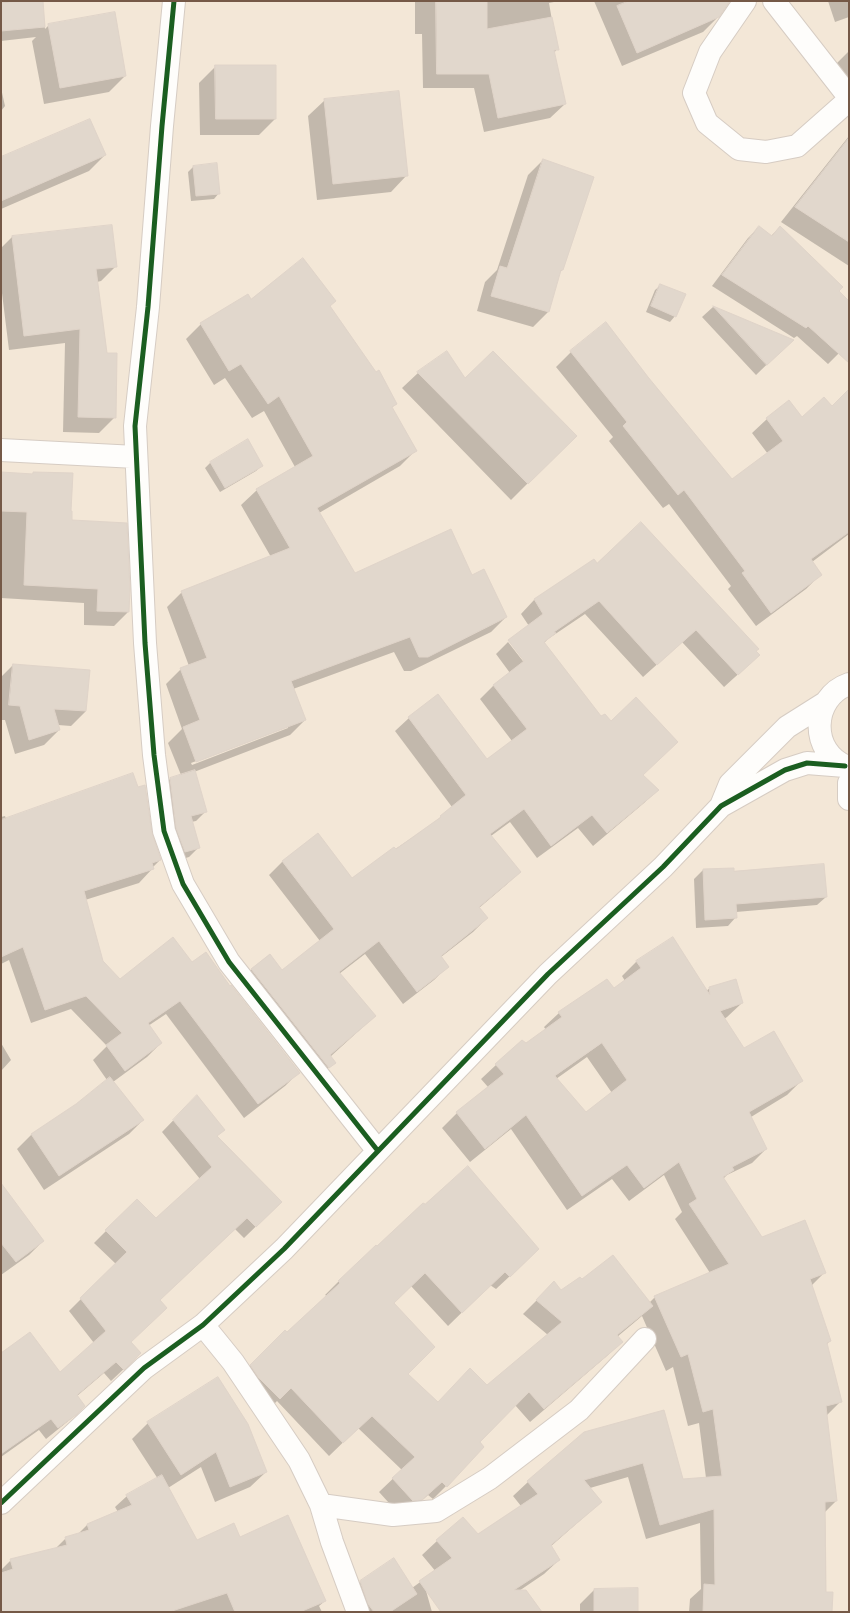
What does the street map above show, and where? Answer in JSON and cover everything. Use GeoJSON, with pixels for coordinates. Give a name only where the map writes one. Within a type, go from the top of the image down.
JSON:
{"type":"FeatureCollection","features":[{"type":"Feature","properties":{"kind":"street"},"geometry":{"type":"LineString","coordinates":[[174,1],[162,126],[148,307],[135,426],[146,658],[154,755],[164,831],[183,884],[229,962],[378,1151]]}},
{"type":"Feature","properties":{"kind":"street"},"geometry":{"type":"LineString","coordinates":[[746,1],[710,52],[694,93],[707,122],[739,149],[766,152],[797,146],[849,99],[774,1]]}},
{"type":"Feature","properties":{"kind":"street"},"geometry":{"type":"LineString","coordinates":[[1,450],[136,457]]}},
{"type":"Feature","properties":{"kind":"street"},"geometry":{"type":"LineString","coordinates":[[849,670],[820,717],[819,732],[824,746],[833,758],[848,772],[849,800]]}},
{"type":"Feature","properties":{"kind":"street"},"geometry":{"type":"LineString","coordinates":[[722,806],[730,784],[787,727],[836,693]]}},
{"type":"Feature","properties":{"kind":"street"},"geometry":{"type":"LineString","coordinates":[[1,1503],[144,1368],[203,1325],[284,1249],[548,974],[663,867],[722,806],[785,770],[807,763],[848,772]]}},
{"type":"Feature","properties":{"kind":"street"},"geometry":{"type":"LineString","coordinates":[[203,1325],[233,1362],[299,1460],[321,1505],[358,1612]]}},
{"type":"Feature","properties":{"kind":"street"},"geometry":{"type":"LineString","coordinates":[[321,1505],[393,1515],[436,1511],[490,1478],[579,1410],[646,1339]]}},
{"type":"Feature","properties":{"kind":"shaded area"},"geometry":{"type":"Polygon","coordinates":[[[1,1],[849,1],[849,1612],[1,1612],[1,1]]]}},
{"type":"Feature","properties":{"kind":"building"},"geometry":{"type":"Polygon","coordinates":[[[17,1],[43,1],[45,27],[1,31],[1,3],[17,1]]]}},
{"type":"Feature","properties":{"kind":"building"},"geometry":{"type":"Polygon","coordinates":[[[436,1],[487,1],[487,29],[552,17],[559,50],[554,50],[566,104],[498,118],[489,74],[437,74],[436,1]]]}},
{"type":"Feature","properties":{"kind":"building"},"geometry":{"type":"Polygon","coordinates":[[[629,1],[730,1],[719,17],[637,53],[617,6],[629,1]]]}},
{"type":"Feature","properties":{"kind":"building"},"geometry":{"type":"Polygon","coordinates":[[[115,12],[126,76],[60,88],[48,24],[115,12]]]}},
{"type":"Feature","properties":{"kind":"building"},"geometry":{"type":"Polygon","coordinates":[[[215,65],[276,65],[276,119],[216,119],[215,65]]]}},
{"type":"Feature","properties":{"kind":"building"},"geometry":{"type":"Polygon","coordinates":[[[399,91],[408,176],[333,184],[324,99],[399,91]]]}},
{"type":"Feature","properties":{"kind":"building"},"geometry":{"type":"Polygon","coordinates":[[[90,119],[106,155],[1,201],[1,157],[90,119]]]}},
{"type":"Feature","properties":{"kind":"building"},"geometry":{"type":"Polygon","coordinates":[[[849,138],[849,242],[795,207],[849,138]]]}},
{"type":"Feature","properties":{"kind":"building"},"geometry":{"type":"Polygon","coordinates":[[[543,159],[594,177],[563,270],[561,270],[549,312],[491,296],[500,266],[507,268],[543,159]]]}},
{"type":"Feature","properties":{"kind":"building"},"geometry":{"type":"Polygon","coordinates":[[[217,163],[220,194],[196,196],[193,166],[217,163]]]}},
{"type":"Feature","properties":{"kind":"building"},"geometry":{"type":"Polygon","coordinates":[[[112,225],[117,267],[96,269],[107,353],[117,353],[116,418],[78,417],[80,329],[24,336],[12,236],[112,225]]]}},
{"type":"Feature","properties":{"kind":"building"},"geometry":{"type":"Polygon","coordinates":[[[759,226],[772,236],[780,226],[843,287],[839,291],[849,301],[849,363],[808,326],[806,328],[722,275],[759,226]]]}},
{"type":"Feature","properties":{"kind":"building"},"geometry":{"type":"Polygon","coordinates":[[[303,258],[336,301],[330,306],[376,372],[379,370],[397,404],[392,407],[417,451],[317,508],[355,573],[451,529],[472,575],[484,569],[507,617],[428,657],[419,657],[410,637],[291,681],[306,720],[196,762],[183,727],[200,720],[180,668],[207,658],[181,591],[290,548],[256,489],[313,456],[279,396],[268,404],[241,364],[229,371],[200,323],[248,294],[251,299],[303,258]]]}},
{"type":"Feature","properties":{"kind":"building"},"geometry":{"type":"Polygon","coordinates":[[[660,284],[686,294],[676,317],[651,306],[660,284]]]}},
{"type":"Feature","properties":{"kind":"building"},"geometry":{"type":"Polygon","coordinates":[[[713,306],[794,340],[767,365],[713,306]]]}},
{"type":"Feature","properties":{"kind":"building"},"geometry":{"type":"Polygon","coordinates":[[[606,322],[648,377],[732,479],[783,441],[766,418],[789,400],[802,417],[824,397],[832,406],[849,389],[849,532],[811,559],[822,575],[771,613],[742,573],[745,571],[684,490],[678,495],[623,426],[627,422],[570,351],[606,322]]]}},
{"type":"Feature","properties":{"kind":"building"},"geometry":{"type":"Polygon","coordinates":[[[447,351],[465,378],[493,351],[577,436],[528,484],[417,372],[447,351]]]}},
{"type":"Feature","properties":{"kind":"building"},"geometry":{"type":"Polygon","coordinates":[[[248,439],[263,466],[225,488],[210,462],[248,439]]]}},
{"type":"Feature","properties":{"kind":"building"},"geometry":{"type":"Polygon","coordinates":[[[1,472],[33,474],[33,472],[73,473],[72,520],[127,523],[130,589],[129,612],[97,611],[98,589],[24,585],[27,512],[1,511],[1,472]]]}},
{"type":"Feature","properties":{"kind":"building"},"geometry":{"type":"Polygon","coordinates":[[[641,522],[759,649],[756,651],[760,655],[738,675],[696,630],[657,665],[599,601],[554,632],[556,633],[544,642],[601,716],[605,714],[611,721],[636,697],[678,742],[643,775],[659,790],[607,833],[592,815],[551,846],[524,809],[490,834],[521,872],[479,907],[488,918],[441,956],[449,967],[417,992],[379,941],[339,972],[376,1016],[330,1055],[336,1063],[329,1068],[251,969],[270,954],[282,970],[334,929],[282,861],[318,833],[352,878],[394,847],[396,849],[441,817],[440,816],[466,795],[408,717],[438,694],[487,759],[527,729],[493,685],[524,661],[508,640],[543,614],[534,599],[594,559],[597,563],[641,522]]]}},
{"type":"Feature","properties":{"kind":"building"},"geometry":{"type":"Polygon","coordinates":[[[13,664],[90,670],[86,711],[54,709],[60,730],[29,740],[20,706],[9,705],[13,664]]]}},
{"type":"Feature","properties":{"kind":"building"},"geometry":{"type":"Polygon","coordinates":[[[195,770],[207,812],[191,816],[200,848],[185,852],[176,828],[170,778],[195,770]]]}},
{"type":"Feature","properties":{"kind":"building"},"geometry":{"type":"Polygon","coordinates":[[[133,773],[138,787],[145,785],[152,833],[161,860],[152,863],[154,869],[84,891],[103,961],[120,979],[173,937],[192,962],[206,952],[230,986],[231,985],[300,1073],[258,1104],[180,1001],[148,1023],[162,1043],[125,1071],[106,1045],[122,1033],[86,996],[45,1010],[23,947],[1,957],[1,820],[133,773]]]}},
{"type":"Feature","properties":{"kind":"building"},"geometry":{"type":"Polygon","coordinates":[[[824,864],[827,897],[736,904],[737,918],[705,920],[703,869],[734,868],[734,871],[824,864]]]}},
{"type":"Feature","properties":{"kind":"building"},"geometry":{"type":"Polygon","coordinates":[[[673,937],[710,995],[709,987],[736,979],[743,1003],[720,1011],[744,1048],[774,1031],[803,1081],[749,1112],[767,1149],[732,1167],[734,1170],[723,1177],[762,1237],[805,1220],[826,1273],[810,1279],[831,1341],[827,1343],[842,1402],[826,1406],[837,1501],[825,1502],[826,1592],[833,1592],[832,1612],[703,1612],[704,1584],[715,1585],[714,1509],[660,1525],[643,1463],[584,1480],[602,1502],[551,1545],[560,1560],[514,1590],[526,1590],[542,1612],[441,1612],[419,1581],[452,1558],[436,1540],[463,1517],[478,1534],[538,1494],[527,1481],[584,1432],[664,1410],[683,1479],[722,1476],[713,1409],[703,1412],[688,1354],[681,1357],[654,1296],[729,1264],[689,1204],[697,1199],[679,1162],[644,1188],[627,1165],[582,1196],[526,1115],[485,1149],[456,1112],[504,1074],[495,1064],[522,1040],[526,1043],[562,1017],[558,1012],[607,979],[614,988],[641,968],[636,961],[673,937]],[[602,1043],[555,1076],[586,1112],[627,1080],[602,1043]]]}},
{"type":"Feature","properties":{"kind":"building"},"geometry":{"type":"Polygon","coordinates":[[[110,1077],[144,1120],[59,1176],[31,1134],[76,1104],[110,1077]]]}},
{"type":"Feature","properties":{"kind":"building"},"geometry":{"type":"Polygon","coordinates":[[[197,1095],[225,1130],[217,1136],[282,1202],[256,1227],[247,1218],[160,1300],[167,1308],[131,1342],[141,1353],[124,1370],[116,1362],[77,1395],[85,1406],[76,1415],[58,1428],[51,1419],[1,1454],[1,1353],[30,1332],[60,1372],[106,1331],[80,1298],[127,1252],[105,1230],[137,1199],[156,1218],[212,1167],[173,1120],[197,1095]]]}},
{"type":"Feature","properties":{"kind":"building"},"geometry":{"type":"Polygon","coordinates":[[[468,1166],[539,1249],[510,1277],[505,1272],[462,1313],[425,1273],[394,1303],[435,1347],[408,1374],[438,1402],[470,1368],[487,1385],[562,1322],[536,1300],[554,1281],[561,1290],[580,1277],[582,1279],[613,1255],[653,1306],[617,1335],[623,1342],[544,1409],[529,1392],[480,1442],[484,1447],[447,1487],[442,1482],[422,1500],[413,1501],[392,1478],[415,1457],[372,1416],[343,1443],[291,1388],[280,1399],[258,1377],[250,1365],[285,1330],[287,1332],[340,1283],[338,1281],[376,1245],[377,1246],[423,1203],[425,1204],[468,1166]]]}},
{"type":"Feature","properties":{"kind":"building"},"geometry":{"type":"Polygon","coordinates":[[[1,1183],[44,1241],[16,1262],[1,1243],[1,1183]]]}},
{"type":"Feature","properties":{"kind":"building"},"geometry":{"type":"Polygon","coordinates":[[[218,1377],[248,1424],[267,1472],[230,1487],[216,1452],[181,1475],[147,1422],[218,1377]]]}},
{"type":"Feature","properties":{"kind":"building"},"geometry":{"type":"Polygon","coordinates":[[[162,1475],[197,1540],[234,1523],[240,1537],[288,1515],[326,1601],[300,1612],[235,1612],[227,1593],[169,1612],[1,1612],[1,1573],[13,1569],[10,1559],[67,1545],[65,1537],[89,1530],[87,1524],[132,1505],[126,1495],[162,1475]]]}},
{"type":"Feature","properties":{"kind":"building"},"geometry":{"type":"Polygon","coordinates":[[[394,1558],[417,1594],[390,1612],[374,1612],[368,1604],[360,1581],[394,1558]]]}},
{"type":"Feature","properties":{"kind":"building"},"geometry":{"type":"Polygon","coordinates":[[[638,1588],[638,1612],[594,1612],[594,1589],[638,1588]]]}},
{"type":"Feature","properties":{"kind":"cycle path"},"geometry":{"type":"LineString","coordinates":[[174,1],[162,126],[148,307],[135,426],[145,643],[154,755],[164,831],[183,884],[229,962],[378,1151]]}},
{"type":"Feature","properties":{"kind":"cycle path"},"geometry":{"type":"LineString","coordinates":[[1,1503],[144,1368],[203,1325],[284,1249],[548,974],[663,867],[721,806],[785,770],[807,763],[845,766]]}}]}
